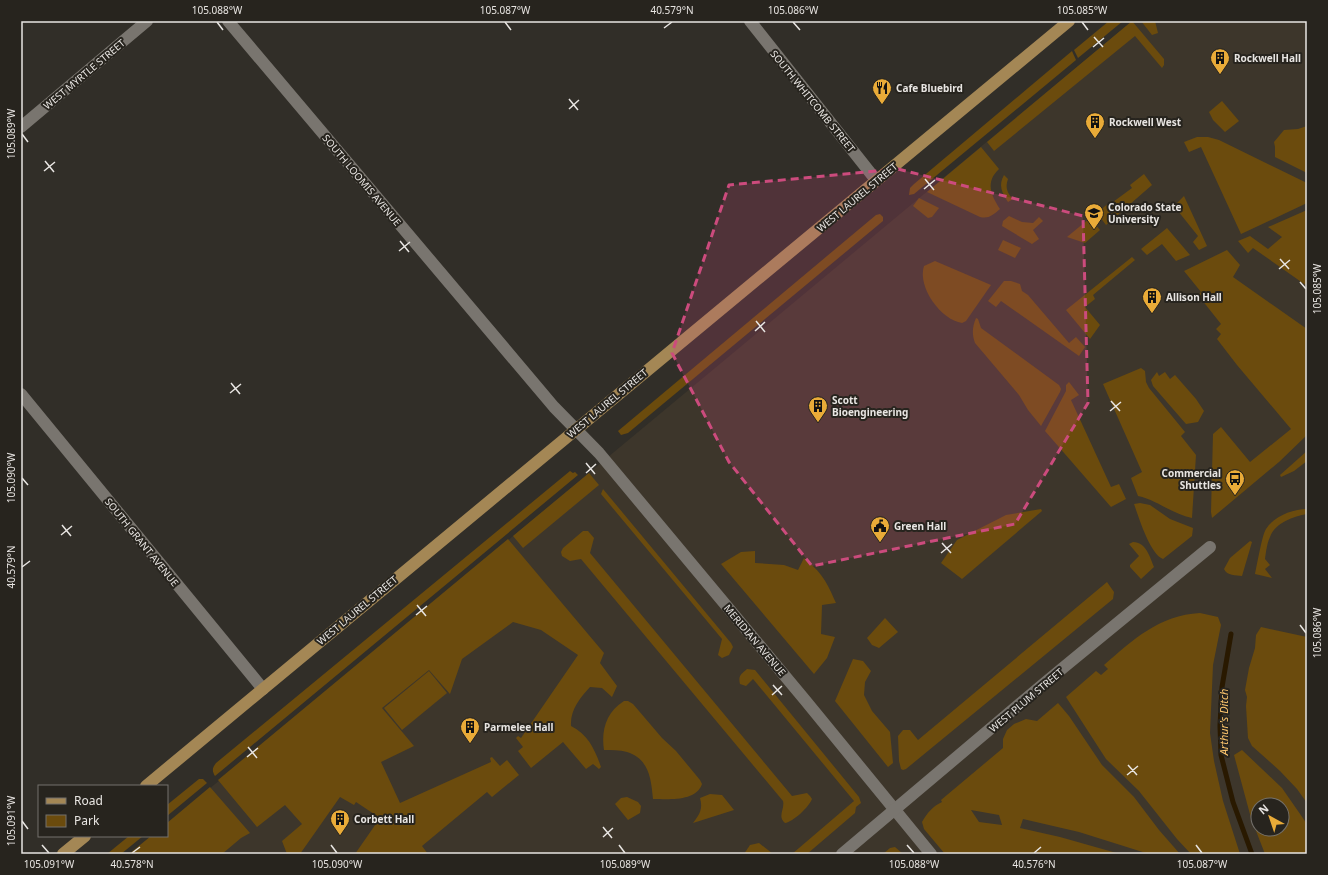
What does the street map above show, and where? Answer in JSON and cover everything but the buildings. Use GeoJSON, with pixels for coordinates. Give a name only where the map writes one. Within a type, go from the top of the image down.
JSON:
{"type":"FeatureCollection","features":[{"type":"Feature","properties":{"kind":"main road","name":"WEST LAUREL STREET"},"geometry":{"type":"LineString","coordinates":[[147,785],[1069,21]]}},
{"type":"Feature","properties":{"kind":"main road"},"geometry":{"type":"LineString","coordinates":[[63,854],[84,837]]}},
{"type":"Feature","properties":{"kind":"street","name":"WEST MYRTLE STREET"},"geometry":{"type":"LineString","coordinates":[[21,127],[147,21]]}},
{"type":"Feature","properties":{"kind":"street","name":"SOUTH LOOMIS AVENUE"},"geometry":{"type":"LineString","coordinates":[[228,21],[554,407],[576,430]]}},
{"type":"Feature","properties":{"kind":"street","name":"SOUTH WHITCOMB STREET"},"geometry":{"type":"LineString","coordinates":[[750,21],[876,180]]}},
{"type":"Feature","properties":{"kind":"street","name":"SOUTH GRANT AVENUE"},"geometry":{"type":"LineString","coordinates":[[21,394],[263,689]]}},
{"type":"Feature","properties":{"kind":"street","name":"MERIDIAN AVENUE"},"geometry":{"type":"LineString","coordinates":[[576,430],[599,453],[690,561],[931,854]]}},
{"type":"Feature","properties":{"kind":"street","name":"WEST PLUM STREET"},"geometry":{"type":"LineString","coordinates":[[842,854],[1047,681],[1210,547]]}},
{"type":"Feature","properties":{"kind":"highlighted area"},"geometry":{"type":"Polygon","coordinates":[[[898,169],[1083,216],[1088,403],[1015,524],[812,566],[729,462],[672,353],[729,185],[898,169]]]}},
{"type":"Feature","properties":{"kind":"shaded area","name":"Colorado State University"},"geometry":{"type":"Polygon","coordinates":[[[1132,21],[1307,21],[1307,854],[130,854],[165,837],[168,837],[168,823],[1132,21]]]}},
{"type":"Feature","properties":{"kind":"green space"},"geometry":{"type":"Polygon","coordinates":[[[1109,21],[1123,21],[1078,58],[1074,50],[1109,21]]]}},
{"type":"Feature","properties":{"kind":"green space"},"geometry":{"type":"Polygon","coordinates":[[[1132,21],[1164,59],[1164,65],[1162,68],[1135,36],[994,151],[987,142],[1132,21]]]}},
{"type":"Feature","properties":{"kind":"green space"},"geometry":{"type":"Polygon","coordinates":[[[1141,21],[1155,21],[1158,33],[1152,35],[1141,21]]]}},
{"type":"Feature","properties":{"kind":"green space"},"geometry":{"type":"Polygon","coordinates":[[[1072,51],[1076,60],[914,194],[909,195],[910,188],[914,184],[1072,51]]]}},
{"type":"Feature","properties":{"kind":"green space"},"geometry":{"type":"Polygon","coordinates":[[[1222,101],[1239,121],[1225,132],[1213,120],[1209,112],[1222,101]]]}},
{"type":"Feature","properties":{"kind":"green space"},"geometry":{"type":"Polygon","coordinates":[[[1307,126],[1307,173],[1275,157],[1274,142],[1284,130],[1298,129],[1307,126]]]}},
{"type":"Feature","properties":{"kind":"green space"},"geometry":{"type":"Polygon","coordinates":[[[1197,137],[1208,137],[1219,140],[1307,183],[1307,203],[1241,234],[1201,147],[1189,152],[1184,142],[1197,137]]]}},
{"type":"Feature","properties":{"kind":"green space"},"geometry":{"type":"Polygon","coordinates":[[[981,147],[999,169],[992,179],[991,189],[994,199],[1000,209],[988,217],[980,217],[927,192],[981,147]]]}},
{"type":"Feature","properties":{"kind":"green space"},"geometry":{"type":"Polygon","coordinates":[[[1144,174],[1152,185],[1106,225],[1097,213],[1111,201],[1113,202],[1132,188],[1130,185],[1144,174]]]}},
{"type":"Feature","properties":{"kind":"green space"},"geometry":{"type":"Polygon","coordinates":[[[1004,175],[1008,179],[1007,190],[1013,199],[1008,202],[1001,186],[1004,175]]]}},
{"type":"Feature","properties":{"kind":"green space"},"geometry":{"type":"Polygon","coordinates":[[[1184,196],[1207,246],[1199,250],[1193,242],[1198,236],[1174,206],[1184,196]]]}},
{"type":"Feature","properties":{"kind":"green space"},"geometry":{"type":"Polygon","coordinates":[[[919,198],[939,208],[932,217],[928,218],[913,206],[919,198]]]}},
{"type":"Feature","properties":{"kind":"green space"},"geometry":{"type":"Polygon","coordinates":[[[1307,210],[1307,286],[1253,248],[1248,253],[1238,241],[1250,236],[1268,249],[1282,237],[1268,227],[1307,210]]]}},
{"type":"Feature","properties":{"kind":"green space"},"geometry":{"type":"Polygon","coordinates":[[[880,214],[883,217],[883,221],[628,433],[621,435],[618,431],[876,215],[880,214]]]}},
{"type":"Feature","properties":{"kind":"green space"},"geometry":{"type":"Polygon","coordinates":[[[1009,216],[1022,222],[1033,223],[1039,217],[1043,221],[1033,230],[1039,239],[1032,244],[1002,226],[1003,221],[1009,216]]]}},
{"type":"Feature","properties":{"kind":"green space"},"geometry":{"type":"Polygon","coordinates":[[[1090,218],[1100,230],[1085,243],[1067,237],[1090,218]]]}},
{"type":"Feature","properties":{"kind":"green space"},"geometry":{"type":"Polygon","coordinates":[[[1167,228],[1190,255],[1176,261],[1162,244],[1147,255],[1141,249],[1167,228]]]}},
{"type":"Feature","properties":{"kind":"green space"},"geometry":{"type":"Polygon","coordinates":[[[1003,240],[1021,248],[1015,258],[998,250],[1003,240]]]}},
{"type":"Feature","properties":{"kind":"green space"},"geometry":{"type":"Polygon","coordinates":[[[1227,250],[1240,265],[1233,277],[1307,329],[1307,435],[1279,462],[1212,518],[1213,434],[1221,427],[1250,462],[1291,429],[1217,339],[1221,334],[1216,329],[1221,324],[1198,295],[1201,292],[1184,271],[1227,250]]]}},
{"type":"Feature","properties":{"kind":"green space"},"geometry":{"type":"Polygon","coordinates":[[[1132,257],[1135,260],[1093,295],[1095,299],[1085,307],[1100,325],[1090,339],[1066,310],[1132,257]]]}},
{"type":"Feature","properties":{"kind":"green space"},"geometry":{"type":"Polygon","coordinates":[[[935,261],[991,285],[966,321],[962,323],[954,321],[946,316],[932,301],[927,292],[924,283],[924,266],[935,261]]]}},
{"type":"Feature","properties":{"kind":"green space"},"geometry":{"type":"Polygon","coordinates":[[[1004,281],[1011,281],[1020,284],[1022,291],[1028,295],[1069,343],[1076,337],[1085,347],[1079,356],[1001,301],[996,307],[988,301],[1004,281]]]}},
{"type":"Feature","properties":{"kind":"green space"},"geometry":{"type":"Polygon","coordinates":[[[976,318],[978,319],[981,328],[1059,385],[1061,389],[1060,392],[1041,426],[1028,410],[1019,395],[975,343],[973,331],[976,318]]]}},
{"type":"Feature","properties":{"kind":"green space"},"geometry":{"type":"Polygon","coordinates":[[[1141,368],[1145,371],[1146,382],[1149,388],[1185,432],[1181,436],[1196,455],[1192,518],[1138,496],[1131,478],[1142,472],[1103,384],[1141,368]]]}},
{"type":"Feature","properties":{"kind":"green space"},"geometry":{"type":"Polygon","coordinates":[[[1157,372],[1159,376],[1165,372],[1170,379],[1175,375],[1196,399],[1204,411],[1198,422],[1186,424],[1153,386],[1151,380],[1157,372]]]}},
{"type":"Feature","properties":{"kind":"green space"},"geometry":{"type":"Polygon","coordinates":[[[1069,382],[1079,395],[1071,400],[1111,487],[1119,484],[1126,499],[1111,507],[1045,431],[1066,391],[1066,385],[1069,382]]]}},
{"type":"Feature","properties":{"kind":"green space"},"geometry":{"type":"Polygon","coordinates":[[[1307,451],[1307,461],[1294,471],[1281,477],[1280,475],[1307,451]]]}},
{"type":"Feature","properties":{"kind":"green space"},"geometry":{"type":"Polygon","coordinates":[[[570,471],[573,473],[575,472],[578,475],[215,776],[213,770],[216,763],[570,471]]]}},
{"type":"Feature","properties":{"kind":"green space"},"geometry":{"type":"Polygon","coordinates":[[[589,473],[599,485],[523,548],[513,536],[589,473]]]}},
{"type":"Feature","properties":{"kind":"green space"},"geometry":{"type":"Polygon","coordinates":[[[603,489],[731,643],[733,647],[729,655],[722,658],[718,655],[722,639],[601,494],[603,489]]]}},
{"type":"Feature","properties":{"kind":"green space"},"geometry":{"type":"Polygon","coordinates":[[[1140,503],[1150,505],[1170,519],[1193,528],[1192,536],[1163,559],[1158,556],[1149,543],[1134,504],[1140,503]]]}},
{"type":"Feature","properties":{"kind":"green space"},"geometry":{"type":"Polygon","coordinates":[[[1041,509],[1042,511],[962,579],[941,563],[957,540],[1006,515],[1041,509]]]}},
{"type":"Feature","properties":{"kind":"green space"},"geometry":{"type":"Polygon","coordinates":[[[1307,509],[1307,514],[1296,516],[1280,524],[1272,532],[1268,542],[1265,559],[1270,565],[1265,569],[1272,578],[1255,574],[1263,537],[1269,524],[1284,514],[1296,510],[1307,509]]]}},
{"type":"Feature","properties":{"kind":"green space"},"geometry":{"type":"Polygon","coordinates":[[[583,531],[588,531],[594,538],[590,553],[792,796],[807,793],[810,796],[812,799],[810,802],[796,817],[785,823],[783,821],[781,816],[783,801],[581,559],[570,561],[562,556],[561,552],[563,548],[583,531]]]}},
{"type":"Feature","properties":{"kind":"green space"},"geometry":{"type":"Polygon","coordinates":[[[508,539],[604,653],[600,663],[617,686],[612,697],[602,688],[590,687],[576,705],[571,720],[571,726],[582,733],[590,743],[601,767],[599,769],[593,764],[586,769],[563,742],[531,768],[518,751],[523,747],[516,738],[518,736],[521,738],[578,655],[541,630],[513,622],[462,659],[450,694],[429,670],[382,708],[414,746],[381,762],[400,803],[491,762],[490,758],[492,757],[500,766],[507,760],[519,775],[492,797],[487,792],[422,846],[428,854],[355,854],[380,818],[356,802],[354,805],[340,797],[300,854],[287,854],[282,841],[302,824],[285,805],[257,827],[218,780],[508,539]]]}},
{"type":"Feature","properties":{"kind":"green space"},"geometry":{"type":"Polygon","coordinates":[[[1250,541],[1252,542],[1242,576],[1227,573],[1224,569],[1230,558],[1250,541]]]}},
{"type":"Feature","properties":{"kind":"green space"},"geometry":{"type":"Polygon","coordinates":[[[1133,542],[1141,544],[1144,547],[1154,567],[1141,579],[1130,567],[1130,565],[1139,556],[1129,544],[1133,542]]]}},
{"type":"Feature","properties":{"kind":"green space"},"geometry":{"type":"Polygon","coordinates":[[[755,551],[755,563],[784,565],[798,570],[804,558],[820,573],[830,589],[836,603],[822,605],[821,634],[835,637],[827,658],[814,674],[721,564],[741,552],[755,551]]]}},
{"type":"Feature","properties":{"kind":"green space"},"geometry":{"type":"Polygon","coordinates":[[[1107,582],[1114,592],[1113,599],[906,769],[901,769],[899,761],[898,736],[903,730],[910,730],[918,740],[1107,582]]]}},
{"type":"Feature","properties":{"kind":"green space"},"geometry":{"type":"Polygon","coordinates":[[[1200,613],[1218,617],[1221,625],[1213,665],[1210,733],[1214,761],[1223,801],[1240,854],[1191,854],[1177,839],[1139,791],[1106,759],[1066,697],[1096,671],[1101,675],[1108,669],[1104,665],[1136,638],[1148,630],[1172,618],[1200,613]]]}},
{"type":"Feature","properties":{"kind":"green space"},"geometry":{"type":"Polygon","coordinates":[[[885,618],[898,632],[879,648],[872,645],[867,638],[885,618]]]}},
{"type":"Feature","properties":{"kind":"green space"},"geometry":{"type":"Polygon","coordinates":[[[1261,627],[1307,637],[1307,803],[1297,789],[1280,771],[1252,746],[1248,738],[1246,706],[1247,697],[1245,690],[1249,668],[1255,648],[1256,635],[1261,627]]]}},
{"type":"Feature","properties":{"kind":"green space"},"geometry":{"type":"Polygon","coordinates":[[[853,659],[863,661],[871,671],[865,682],[864,695],[872,711],[890,732],[893,763],[888,767],[835,701],[853,659]]]}},
{"type":"Feature","properties":{"kind":"green space"},"geometry":{"type":"Polygon","coordinates":[[[747,669],[755,670],[859,797],[861,803],[856,807],[855,813],[807,854],[792,854],[854,801],[753,679],[746,686],[740,684],[740,675],[747,669]]]}},
{"type":"Feature","properties":{"kind":"green space"},"geometry":{"type":"Polygon","coordinates":[[[429,671],[447,693],[402,730],[384,708],[429,671]]]}},
{"type":"Feature","properties":{"kind":"green space"},"geometry":{"type":"Polygon","coordinates":[[[624,701],[628,701],[633,704],[700,780],[702,784],[699,790],[694,794],[688,797],[674,799],[653,799],[648,770],[640,759],[627,752],[618,750],[604,750],[603,736],[606,722],[618,705],[624,701]]]}},
{"type":"Feature","properties":{"kind":"green space"},"geometry":{"type":"Polygon","coordinates":[[[1058,703],[1069,716],[1102,765],[1134,797],[1159,830],[1180,854],[1149,854],[1079,832],[1023,819],[1020,828],[1060,837],[1120,854],[945,854],[924,829],[922,822],[926,816],[933,808],[942,802],[941,800],[1003,748],[1003,739],[1007,730],[1014,724],[1026,719],[1037,721],[1058,703]],[[971,810],[979,822],[1002,825],[999,815],[971,810]]]}},
{"type":"Feature","properties":{"kind":"green space"},"geometry":{"type":"Polygon","coordinates":[[[1242,750],[1282,788],[1288,797],[1250,797],[1250,814],[1234,755],[1242,750]]]}},
{"type":"Feature","properties":{"kind":"green space"},"geometry":{"type":"Polygon","coordinates":[[[199,779],[203,779],[207,783],[168,815],[168,804],[199,779]]]}},
{"type":"Feature","properties":{"kind":"green space"},"geometry":{"type":"Polygon","coordinates":[[[210,787],[250,833],[241,838],[222,854],[129,854],[150,837],[168,837],[168,822],[210,787]]]}},
{"type":"Feature","properties":{"kind":"green space"},"geometry":{"type":"Polygon","coordinates":[[[710,794],[722,795],[734,810],[693,823],[700,811],[700,798],[710,794]]]}},
{"type":"Feature","properties":{"kind":"green space"},"geometry":{"type":"Polygon","coordinates":[[[627,797],[638,802],[641,806],[640,813],[628,820],[615,804],[621,798],[627,797]]]}},
{"type":"Feature","properties":{"kind":"green space"},"geometry":{"type":"Polygon","coordinates":[[[1290,800],[1307,824],[1307,854],[1265,854],[1258,837],[1290,837],[1290,800]]]}},
{"type":"Feature","properties":{"kind":"green space"},"geometry":{"type":"Polygon","coordinates":[[[128,837],[142,837],[121,854],[107,854],[128,837]]]}},
{"type":"Feature","properties":{"kind":"green space"},"geometry":{"type":"Polygon","coordinates":[[[759,843],[773,854],[744,854],[750,845],[759,843]]]}},
{"type":"Feature","properties":{"kind":"green space"},"geometry":{"type":"Polygon","coordinates":[[[895,847],[903,854],[883,854],[890,848],[895,847]]]}},
{"type":"Feature","properties":{"kind":"waterway","name":"Arthur's Ditch"},"geometry":{"type":"LineString","coordinates":[[1231,634],[1222,687],[1220,726],[1221,755],[1233,802],[1252,854]]}},
{"type":"Feature","properties":{"kind":"place","name":"Rockwell Hall"},"geometry":{"type":"Point","coordinates":[1220,75]}},
{"type":"Feature","properties":{"kind":"place","name":"Cafe Bluebird"},"geometry":{"type":"Point","coordinates":[882,105]}},
{"type":"Feature","properties":{"kind":"place","name":"Rockwell West"},"geometry":{"type":"Point","coordinates":[1095,139]}},
{"type":"Feature","properties":{"kind":"place","name":"Colorado State University"},"geometry":{"type":"Point","coordinates":[1094,230]}},
{"type":"Feature","properties":{"kind":"place","name":"Allison Hall"},"geometry":{"type":"Point","coordinates":[1152,314]}},
{"type":"Feature","properties":{"kind":"place","name":"Scott Bioengineering"},"geometry":{"type":"Point","coordinates":[818,423]}},
{"type":"Feature","properties":{"kind":"place","name":"Commercial Shuttles"},"geometry":{"type":"Point","coordinates":[1235,496]}},
{"type":"Feature","properties":{"kind":"place","name":"Green Hall"},"geometry":{"type":"Point","coordinates":[880,543]}},
{"type":"Feature","properties":{"kind":"place","name":"Parmelee Hall"},"geometry":{"type":"Point","coordinates":[470,744]}},
{"type":"Feature","properties":{"kind":"place","name":"Corbett Hall"},"geometry":{"type":"Point","coordinates":[340,836]}}]}
